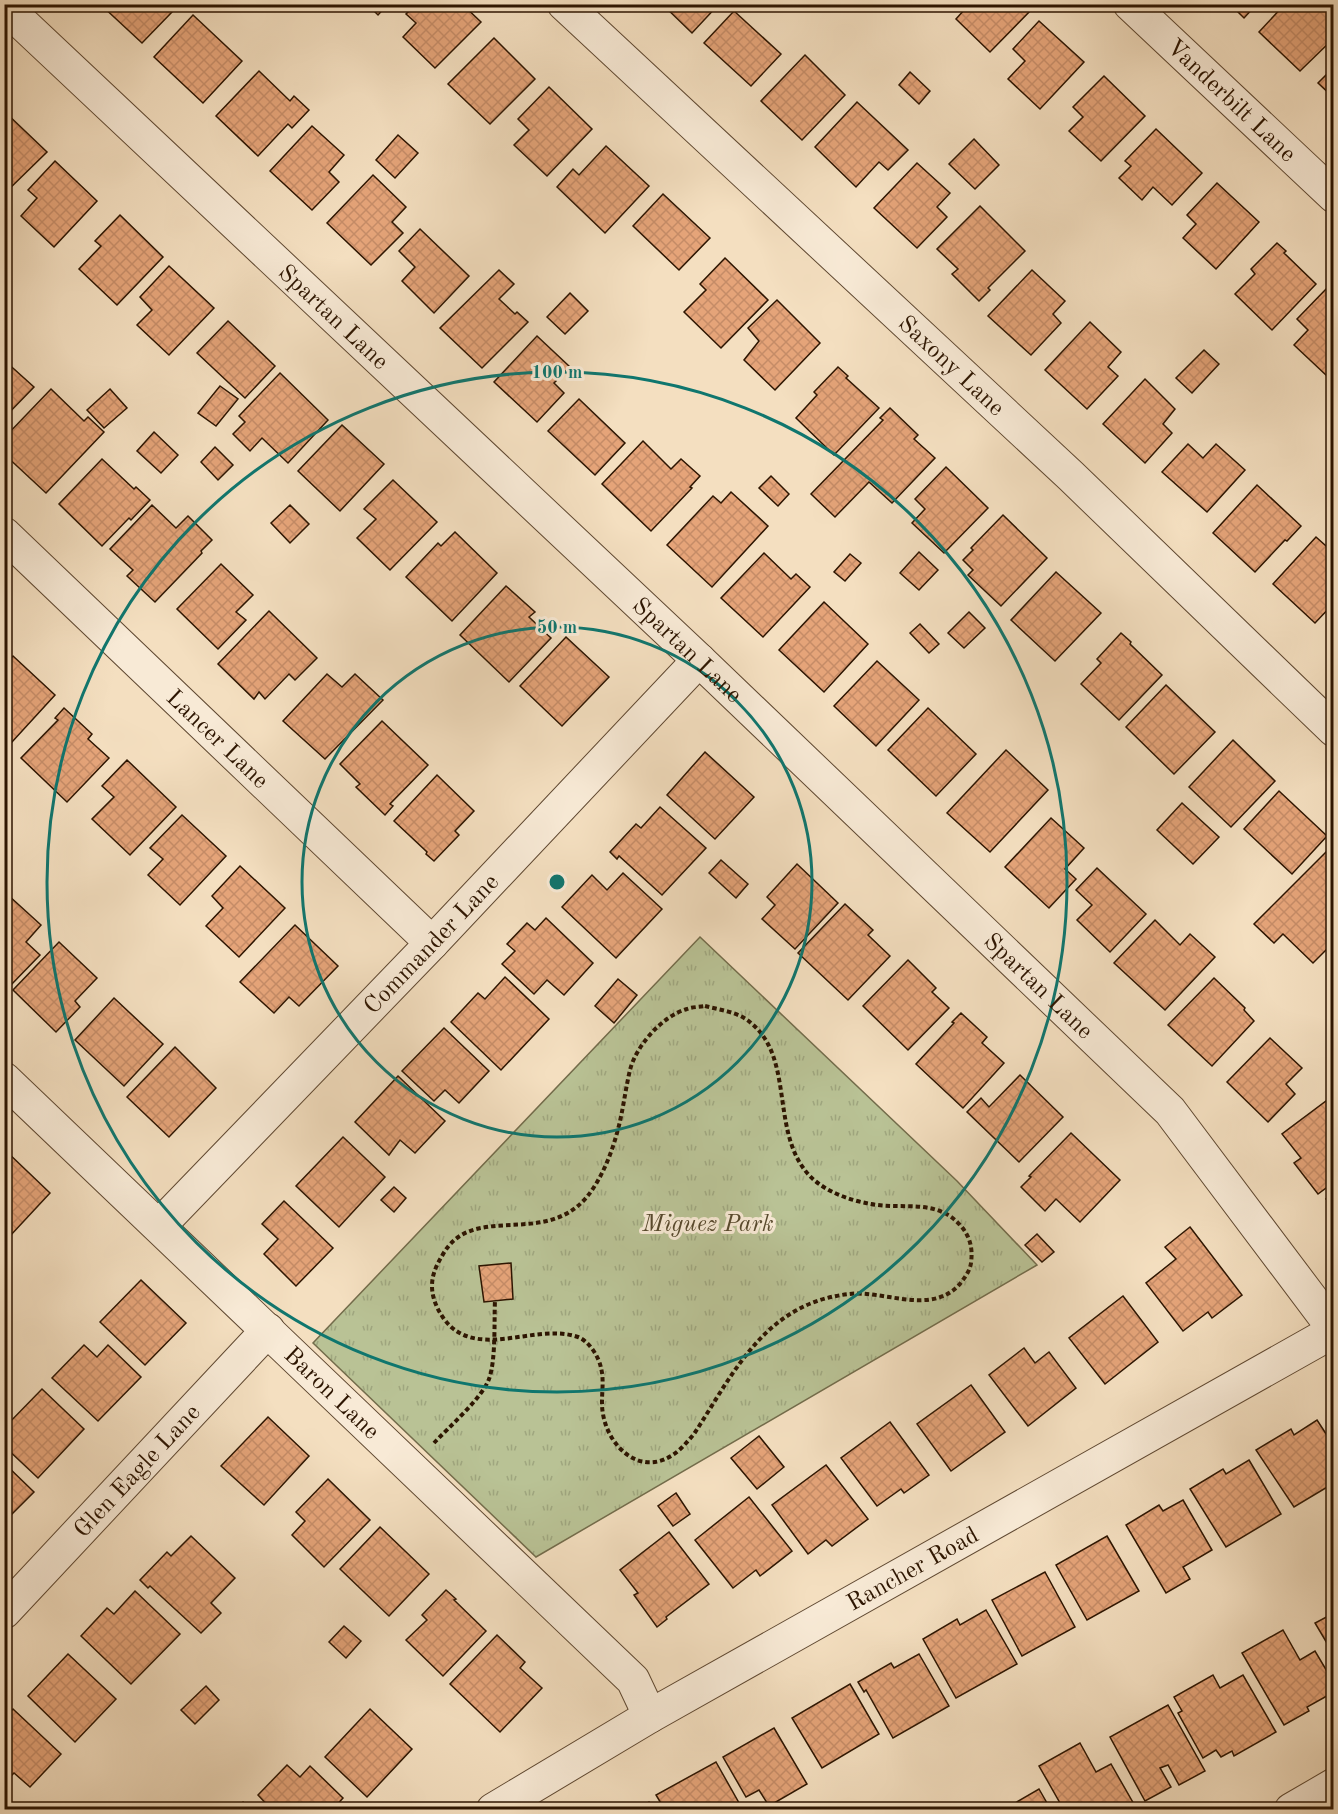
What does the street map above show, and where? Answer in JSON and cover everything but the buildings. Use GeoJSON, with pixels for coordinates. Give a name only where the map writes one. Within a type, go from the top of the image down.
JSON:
{"type":"FeatureCollection","features":[{"type":"Feature","properties":{"kind":"street","name":"Saxony Lane"},"geometry":{"type":"LineString","coordinates":[[564,4],[1071,476],[1334,730]]}},
{"type":"Feature","properties":{"kind":"street","name":"Vanderbilt Lane"},"geometry":{"type":"LineString","coordinates":[[1130,4],[1334,196]]}},
{"type":"Feature","properties":{"kind":"street","name":"Spartan Lane"},"geometry":{"type":"LineString","coordinates":[[4,6],[699,660],[1170,1111],[1334,1330]]}},
{"type":"Feature","properties":{"kind":"street","name":"Lancer Lane"},"geometry":{"type":"LineString","coordinates":[[4,534],[432,943]]}},
{"type":"Feature","properties":{"kind":"street","name":"Commander Lane"},"geometry":{"type":"LineString","coordinates":[[159,1226],[432,943],[699,660]]}},
{"type":"Feature","properties":{"kind":"street","name":"Baron Lane"},"geometry":{"type":"LineString","coordinates":[[4,1079],[633,1680],[650,1716]]}},
{"type":"Feature","properties":{"kind":"street","name":"Glen Eagle Lane"},"geometry":{"type":"LineString","coordinates":[[4,1612],[268,1330]]}},
{"type":"Feature","properties":{"kind":"street","name":"Rancher Road"},"geometry":{"type":"LineString","coordinates":[[493,1809],[650,1716],[1334,1330]]}},
{"type":"Feature","properties":{"kind":"street"},"geometry":{"type":"LineString","coordinates":[[1291,1809],[1334,1785]]}},
{"type":"Feature","properties":{"kind":"path"},"geometry":{"type":"LineString","coordinates":[[705,1006],[732,1012],[751,1023],[767,1042],[777,1066],[789,1141],[797,1160],[809,1176],[821,1185],[844,1196],[872,1204],[933,1208],[949,1214],[969,1237],[972,1251],[970,1267],[963,1280],[952,1292],[936,1299],[914,1300],[878,1294],[850,1294],[823,1299],[796,1310],[754,1345],[694,1434],[672,1456],[661,1460],[648,1462],[635,1460],[621,1450],[609,1435],[603,1413],[602,1368],[597,1356],[579,1337],[545,1335],[493,1339],[477,1340],[459,1334],[446,1322],[436,1307],[432,1287],[435,1269],[444,1251],[459,1235],[479,1227],[531,1225],[550,1221],[570,1213],[584,1200],[596,1184],[611,1149],[631,1068],[639,1050],[663,1022],[685,1009],[705,1006]]}},
{"type":"Feature","properties":{"kind":"path"},"geometry":{"type":"LineString","coordinates":[[411,1467],[489,1380],[492,1367],[495,1300]]}},
{"type":"Feature","properties":{"kind":"green space","name":"Miguez Park"},"geometry":{"type":"Polygon","coordinates":[[[700,937],[957,1181],[1037,1265],[536,1557],[313,1343],[700,937]]]}}]}
